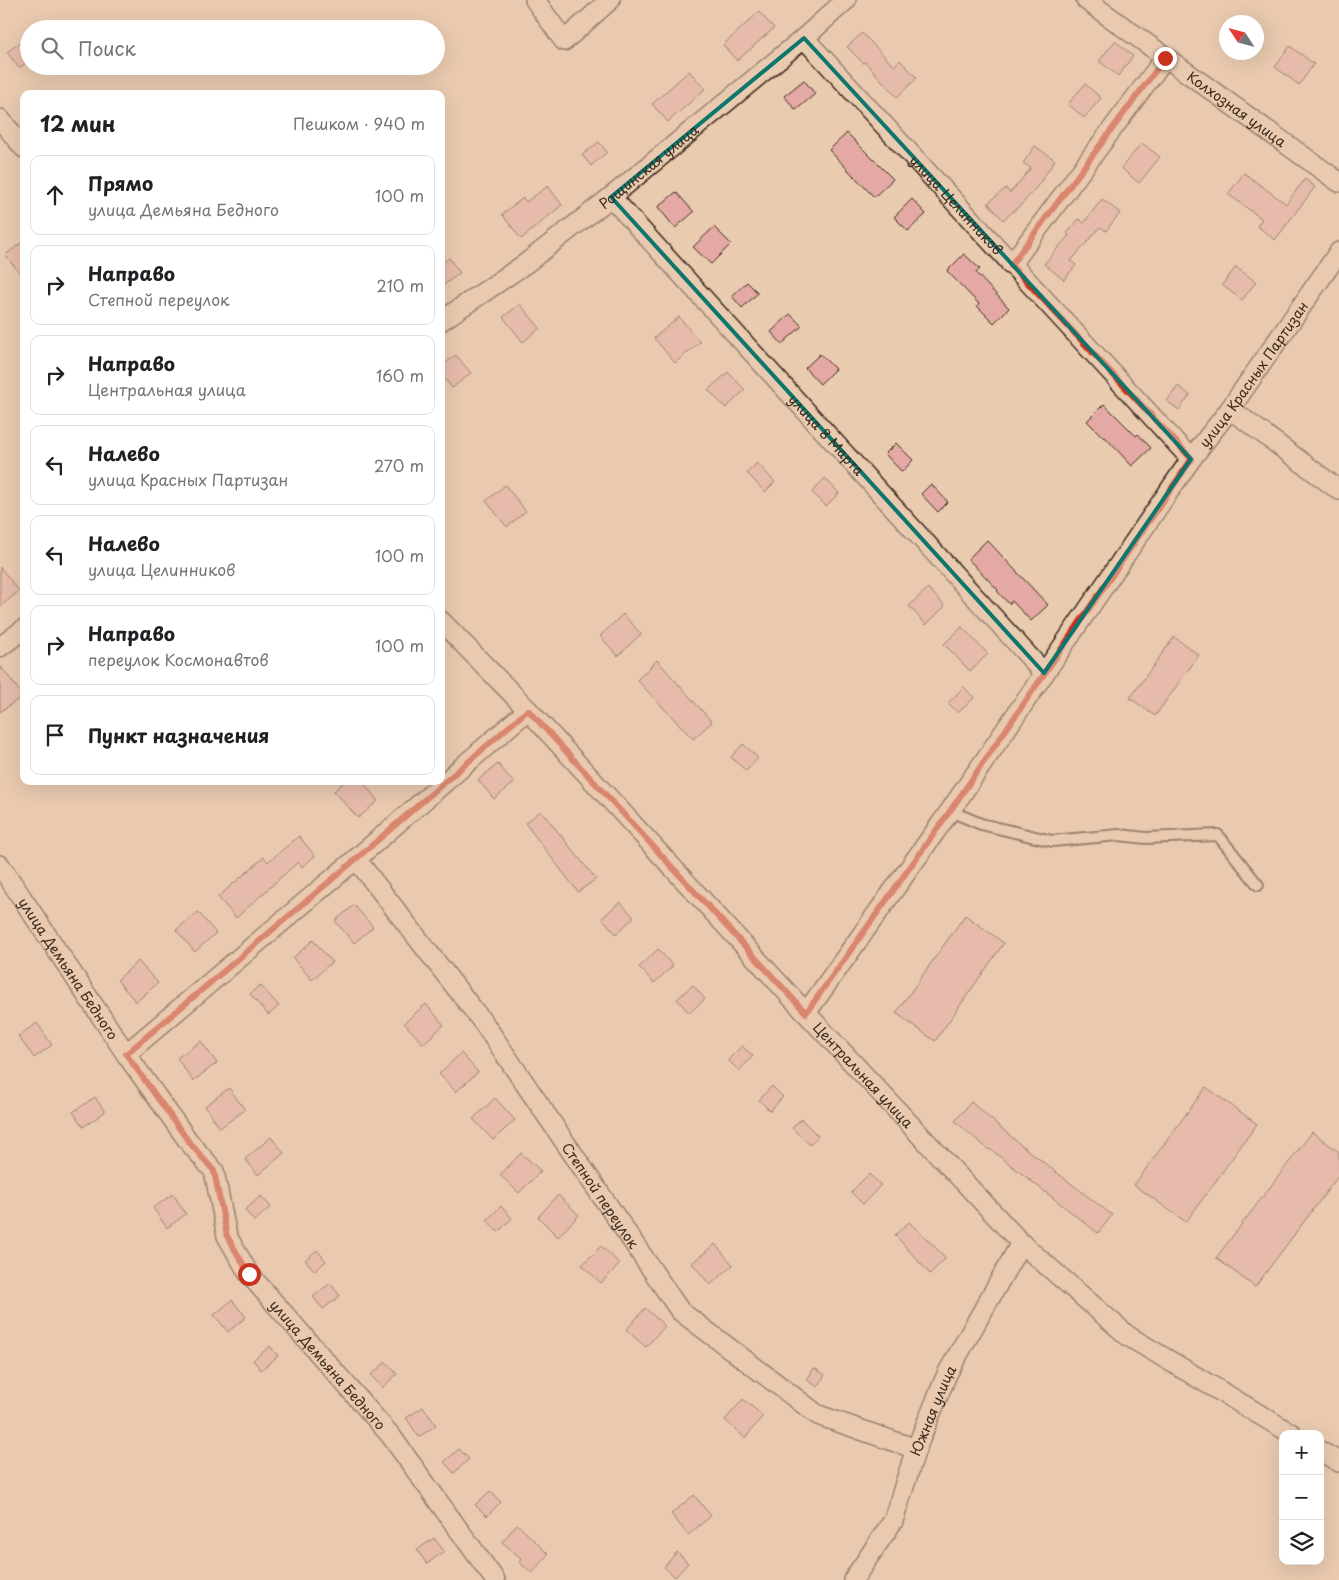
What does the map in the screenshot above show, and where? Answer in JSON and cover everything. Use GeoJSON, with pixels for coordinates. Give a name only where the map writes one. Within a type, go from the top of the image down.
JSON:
{"type":"FeatureCollection","features":[{"type":"Feature","properties":{"kind":"street"},"geometry":{"type":"LineString","coordinates":[[535,0],[564,41],[610,0]]}},
{"type":"Feature","properties":{"kind":"street","name":"Рощинская улица"},"geometry":{"type":"LineString","coordinates":[[445,319],[525,264],[611,197],[804,38],[846,0]]}},
{"type":"Feature","properties":{"kind":"street","name":"Колхозная улица"},"geometry":{"type":"LineString","coordinates":[[1086,0],[1339,182]]}},
{"type":"Feature","properties":{"kind":"street","name":"улица Целинников"},"geometry":{"type":"LineString","coordinates":[[804,38],[1011,265],[1192,459]]}},
{"type":"Feature","properties":{"kind":"street"},"geometry":{"type":"LineString","coordinates":[[1011,265],[1165,58]]}},
{"type":"Feature","properties":{"kind":"street"},"geometry":{"type":"LineString","coordinates":[[0,119],[20,143]]}},
{"type":"Feature","properties":{"kind":"street","name":"улица 8 Марта"},"geometry":{"type":"LineString","coordinates":[[611,197],[1044,672]]}},
{"type":"Feature","properties":{"kind":"street","name":"улица Красных Партизан"},"geometry":{"type":"LineString","coordinates":[[806,1013],[950,811],[1192,459],[1230,409],[1339,252]]}},
{"type":"Feature","properties":{"kind":"street"},"geometry":{"type":"LineString","coordinates":[[1230,409],[1339,490]]}},
{"type":"Feature","properties":{"kind":"street","name":"Центральная улица"},"geometry":{"type":"LineString","coordinates":[[445,625],[528,710],[806,1013],[1021,1243],[1128,1336],[1285,1430]]}},
{"type":"Feature","properties":{"kind":"street"},"geometry":{"type":"LineString","coordinates":[[0,647],[20,632]]}},
{"type":"Feature","properties":{"kind":"street"},"geometry":{"type":"LineString","coordinates":[[445,782],[528,710]]}},
{"type":"Feature","properties":{"kind":"street"},"geometry":{"type":"LineString","coordinates":[[126,1054],[441,785]]}},
{"type":"Feature","properties":{"kind":"street","name":"Степной переулок"},"geometry":{"type":"LineString","coordinates":[[356,859],[485,1025],[680,1310],[818,1414],[916,1449]]}},
{"type":"Feature","properties":{"kind":"street","name":"улица Демьяна Бедного"},"geometry":{"type":"LineString","coordinates":[[0,865],[126,1054],[189,1142],[214,1171],[227,1236],[249,1274],[391,1436],[495,1580]]}},
{"type":"Feature","properties":{"kind":"street","name":"Южная улица"},"geometry":{"type":"LineString","coordinates":[[853,1580],[893,1521],[916,1449],[947,1374],[1021,1243]]}},
{"type":"Feature","properties":{"kind":"street"},"geometry":{"type":"LineString","coordinates":[[1324,1453],[1339,1462]]}},
{"type":"Feature","properties":{"kind":"lane"},"geometry":{"type":"LineString","coordinates":[[950,811],[981,824],[1052,841],[1119,835],[1146,838],[1218,835],[1258,885]]}},
{"type":"Feature","properties":{"kind":"highlighted area"},"geometry":{"type":"Polygon","coordinates":[[[804,38],[1191,459],[1044,673],[611,197],[804,38]]]}},
{"type":"Feature","properties":{"kind":"building"},"geometry":{"type":"Polygon","coordinates":[[[759,12],[774,28],[737,61],[723,45],[759,12]]]}},
{"type":"Feature","properties":{"kind":"building"},"geometry":{"type":"Polygon","coordinates":[[[862,33],[894,66],[900,60],[917,78],[897,97],[865,62],[863,63],[847,47],[862,33]]]}},
{"type":"Feature","properties":{"kind":"building"},"geometry":{"type":"Polygon","coordinates":[[[1115,41],[1133,56],[1118,76],[1099,61],[1115,41]]]}},
{"type":"Feature","properties":{"kind":"building"},"geometry":{"type":"Polygon","coordinates":[[[20,43],[20,67],[19,68],[7,52],[20,43]]]}},
{"type":"Feature","properties":{"kind":"building"},"geometry":{"type":"Polygon","coordinates":[[[1290,46],[1314,64],[1299,85],[1275,67],[1290,46]]]}},
{"type":"Feature","properties":{"kind":"building"},"geometry":{"type":"Polygon","coordinates":[[[689,71],[705,89],[668,122],[652,104],[689,71]]]}},
{"type":"Feature","properties":{"kind":"building"},"geometry":{"type":"Polygon","coordinates":[[[804,80],[815,94],[796,110],[784,96],[804,80]]]}},
{"type":"Feature","properties":{"kind":"building"},"geometry":{"type":"Polygon","coordinates":[[[1085,84],[1101,98],[1084,118],[1068,104],[1085,84]]]}},
{"type":"Feature","properties":{"kind":"building"},"geometry":{"type":"Polygon","coordinates":[[[847,133],[893,179],[874,197],[829,150],[847,133]]]}},
{"type":"Feature","properties":{"kind":"building"},"geometry":{"type":"Polygon","coordinates":[[[599,142],[607,152],[591,166],[582,155],[599,142]]]}},
{"type":"Feature","properties":{"kind":"building"},"geometry":{"type":"Polygon","coordinates":[[[1142,143],[1160,157],[1139,183],[1121,168],[1142,143]]]}},
{"type":"Feature","properties":{"kind":"building"},"geometry":{"type":"Polygon","coordinates":[[[1035,146],[1055,160],[1023,203],[1003,220],[988,203],[1006,188],[1010,193],[1031,168],[1023,163],[1035,146]]]}},
{"type":"Feature","properties":{"kind":"building"},"geometry":{"type":"Polygon","coordinates":[[[1244,173],[1286,204],[1305,179],[1315,187],[1275,240],[1257,226],[1262,219],[1228,194],[1244,173]]]}},
{"type":"Feature","properties":{"kind":"building"},"geometry":{"type":"Polygon","coordinates":[[[548,186],[562,205],[521,239],[502,214],[523,198],[526,202],[548,186]]]}},
{"type":"Feature","properties":{"kind":"building"},"geometry":{"type":"Polygon","coordinates":[[[676,192],[694,212],[675,228],[658,207],[676,192]]]}},
{"type":"Feature","properties":{"kind":"building"},"geometry":{"type":"Polygon","coordinates":[[[912,199],[926,214],[908,231],[894,217],[912,199]]]}},
{"type":"Feature","properties":{"kind":"building"},"geometry":{"type":"Polygon","coordinates":[[[1102,199],[1120,213],[1106,231],[1100,227],[1071,261],[1076,265],[1064,280],[1044,264],[1069,235],[1067,233],[1079,219],[1084,223],[1102,199]]]}},
{"type":"Feature","properties":{"kind":"building"},"geometry":{"type":"Polygon","coordinates":[[[714,227],[731,244],[711,264],[693,247],[714,227]]]}},
{"type":"Feature","properties":{"kind":"building"},"geometry":{"type":"Polygon","coordinates":[[[20,244],[20,273],[5,255],[20,244]]]}},
{"type":"Feature","properties":{"kind":"building"},"geometry":{"type":"Polygon","coordinates":[[[964,254],[980,269],[976,273],[1009,308],[994,323],[977,306],[979,304],[947,271],[964,254]]]}},
{"type":"Feature","properties":{"kind":"building"},"geometry":{"type":"Polygon","coordinates":[[[449,258],[460,273],[445,284],[445,261],[449,258]]]}},
{"type":"Feature","properties":{"kind":"building"},"geometry":{"type":"Polygon","coordinates":[[[1236,267],[1256,282],[1242,300],[1222,285],[1236,267]]]}},
{"type":"Feature","properties":{"kind":"building"},"geometry":{"type":"Polygon","coordinates":[[[747,282],[758,293],[742,308],[732,296],[747,282]]]}},
{"type":"Feature","properties":{"kind":"building"},"geometry":{"type":"Polygon","coordinates":[[[520,304],[540,328],[523,342],[503,317],[520,304]]]}},
{"type":"Feature","properties":{"kind":"building"},"geometry":{"type":"Polygon","coordinates":[[[790,314],[802,326],[782,344],[771,332],[790,314]]]}},
{"type":"Feature","properties":{"kind":"building"},"geometry":{"type":"Polygon","coordinates":[[[679,317],[700,342],[675,363],[654,338],[679,317]]]}},
{"type":"Feature","properties":{"kind":"building"},"geometry":{"type":"Polygon","coordinates":[[[820,354],[835,369],[820,384],[805,368],[820,354]]]}},
{"type":"Feature","properties":{"kind":"building"},"geometry":{"type":"Polygon","coordinates":[[[456,355],[471,373],[452,388],[445,379],[445,364],[456,355]]]}},
{"type":"Feature","properties":{"kind":"building"},"geometry":{"type":"Polygon","coordinates":[[[728,372],[745,390],[726,408],[708,390],[728,372]]]}},
{"type":"Feature","properties":{"kind":"building"},"geometry":{"type":"Polygon","coordinates":[[[1178,386],[1190,395],[1179,410],[1167,401],[1178,386]]]}},
{"type":"Feature","properties":{"kind":"building"},"geometry":{"type":"Polygon","coordinates":[[[1104,404],[1151,448],[1132,466],[1087,421],[1104,404]]]}},
{"type":"Feature","properties":{"kind":"building"},"geometry":{"type":"Polygon","coordinates":[[[896,443],[913,460],[902,472],[885,454],[896,443]]]}},
{"type":"Feature","properties":{"kind":"building"},"geometry":{"type":"Polygon","coordinates":[[[757,463],[775,482],[765,492],[747,473],[757,463]]]}},
{"type":"Feature","properties":{"kind":"building"},"geometry":{"type":"Polygon","coordinates":[[[825,478],[839,493],[826,506],[812,492],[825,478]]]}},
{"type":"Feature","properties":{"kind":"building"},"geometry":{"type":"Polygon","coordinates":[[[931,484],[948,502],[938,512],[921,494],[931,484]]]}},
{"type":"Feature","properties":{"kind":"building"},"geometry":{"type":"Polygon","coordinates":[[[505,485],[526,511],[507,527],[486,501],[505,485]]]}},
{"type":"Feature","properties":{"kind":"building"},"geometry":{"type":"Polygon","coordinates":[[[987,540],[1048,605],[1031,621],[1012,601],[1009,604],[968,559],[987,540]]]}},
{"type":"Feature","properties":{"kind":"building"},"geometry":{"type":"Polygon","coordinates":[[[0,567],[19,591],[0,607],[0,567]]]}},
{"type":"Feature","properties":{"kind":"building"},"geometry":{"type":"Polygon","coordinates":[[[928,588],[945,606],[926,625],[909,606],[928,588]]]}},
{"type":"Feature","properties":{"kind":"building"},"geometry":{"type":"Polygon","coordinates":[[[623,614],[641,634],[618,656],[600,636],[623,614]]]}},
{"type":"Feature","properties":{"kind":"building"},"geometry":{"type":"Polygon","coordinates":[[[962,627],[988,654],[970,671],[944,644],[962,627]]]}},
{"type":"Feature","properties":{"kind":"building"},"geometry":{"type":"Polygon","coordinates":[[[1174,637],[1199,655],[1155,716],[1130,698],[1174,637]]]}},
{"type":"Feature","properties":{"kind":"building"},"geometry":{"type":"Polygon","coordinates":[[[657,660],[712,722],[693,739],[637,680],[657,660]]]}},
{"type":"Feature","properties":{"kind":"building"},"geometry":{"type":"Polygon","coordinates":[[[0,665],[20,692],[20,698],[0,712],[0,665]]]}},
{"type":"Feature","properties":{"kind":"building"},"geometry":{"type":"Polygon","coordinates":[[[964,687],[974,698],[958,713],[948,703],[964,687]]]}},
{"type":"Feature","properties":{"kind":"building"},"geometry":{"type":"Polygon","coordinates":[[[743,744],[758,758],[746,771],[731,757],[743,744]]]}},
{"type":"Feature","properties":{"kind":"building"},"geometry":{"type":"Polygon","coordinates":[[[498,764],[514,783],[494,799],[478,780],[498,764]]]}},
{"type":"Feature","properties":{"kind":"building"},"geometry":{"type":"Polygon","coordinates":[[[341,785],[365,785],[378,801],[358,818],[334,791],[341,785]]]}},
{"type":"Feature","properties":{"kind":"building"},"geometry":{"type":"Polygon","coordinates":[[[541,811],[596,879],[578,892],[525,823],[541,811]]]}},
{"type":"Feature","properties":{"kind":"building"},"geometry":{"type":"Polygon","coordinates":[[[299,836],[315,856],[302,867],[298,862],[236,918],[218,897],[264,857],[268,862],[299,836]]]}},
{"type":"Feature","properties":{"kind":"building"},"geometry":{"type":"Polygon","coordinates":[[[620,902],[634,917],[616,934],[602,918],[620,902]]]}},
{"type":"Feature","properties":{"kind":"building"},"geometry":{"type":"Polygon","coordinates":[[[354,905],[373,927],[354,943],[335,921],[354,905]]]}},
{"type":"Feature","properties":{"kind":"building"},"geometry":{"type":"Polygon","coordinates":[[[198,912],[216,933],[195,952],[176,930],[198,912]]]}},
{"type":"Feature","properties":{"kind":"building"},"geometry":{"type":"Polygon","coordinates":[[[965,915],[1004,943],[935,1041],[896,1013],[965,915]]]}},
{"type":"Feature","properties":{"kind":"building"},"geometry":{"type":"Polygon","coordinates":[[[313,940],[332,962],[312,980],[293,958],[313,940]]]}},
{"type":"Feature","properties":{"kind":"building"},"geometry":{"type":"Polygon","coordinates":[[[658,949],[673,966],[654,983],[639,967],[658,949]]]}},
{"type":"Feature","properties":{"kind":"building"},"geometry":{"type":"Polygon","coordinates":[[[138,961],[158,983],[136,1002],[117,980],[138,961]]]}},
{"type":"Feature","properties":{"kind":"building"},"geometry":{"type":"Polygon","coordinates":[[[260,985],[279,1006],[268,1015],[250,994],[260,985]]]}},
{"type":"Feature","properties":{"kind":"building"},"geometry":{"type":"Polygon","coordinates":[[[693,985],[705,999],[689,1013],[677,999],[693,985]]]}},
{"type":"Feature","properties":{"kind":"building"},"geometry":{"type":"Polygon","coordinates":[[[426,1004],[444,1025],[423,1044],[404,1023],[426,1004]]]}},
{"type":"Feature","properties":{"kind":"building"},"geometry":{"type":"Polygon","coordinates":[[[37,1023],[52,1045],[34,1058],[18,1036],[37,1023]]]}},
{"type":"Feature","properties":{"kind":"building"},"geometry":{"type":"Polygon","coordinates":[[[201,1041],[217,1063],[193,1081],[177,1058],[201,1041]]]}},
{"type":"Feature","properties":{"kind":"building"},"geometry":{"type":"Polygon","coordinates":[[[742,1046],[753,1056],[739,1071],[728,1060],[742,1046]]]}},
{"type":"Feature","properties":{"kind":"building"},"geometry":{"type":"Polygon","coordinates":[[[461,1053],[478,1072],[456,1092],[439,1074],[461,1053]]]}},
{"type":"Feature","properties":{"kind":"building"},"geometry":{"type":"Polygon","coordinates":[[[772,1086],[783,1097],[770,1111],[759,1100],[772,1086]]]}},
{"type":"Feature","properties":{"kind":"building"},"geometry":{"type":"Polygon","coordinates":[[[1206,1087],[1257,1124],[1186,1222],[1134,1185],[1206,1087]]]}},
{"type":"Feature","properties":{"kind":"building"},"geometry":{"type":"Polygon","coordinates":[[[229,1088],[245,1110],[220,1128],[205,1106],[229,1088]]]}},
{"type":"Feature","properties":{"kind":"building"},"geometry":{"type":"Polygon","coordinates":[[[95,1097],[105,1112],[83,1127],[73,1112],[95,1097]]]}},
{"type":"Feature","properties":{"kind":"building"},"geometry":{"type":"Polygon","coordinates":[[[495,1098],[515,1120],[493,1140],[473,1119],[495,1098]]]}},
{"type":"Feature","properties":{"kind":"building"},"geometry":{"type":"Polygon","coordinates":[[[971,1102],[1021,1145],[1112,1215],[1098,1233],[989,1150],[955,1121],[971,1102]]]}},
{"type":"Feature","properties":{"kind":"building"},"geometry":{"type":"Polygon","coordinates":[[[801,1119],[818,1136],[810,1145],[792,1128],[801,1119]]]}},
{"type":"Feature","properties":{"kind":"building"},"geometry":{"type":"Polygon","coordinates":[[[1312,1132],[1339,1152],[1339,1175],[1255,1287],[1216,1258],[1312,1132]]]}},
{"type":"Feature","properties":{"kind":"building"},"geometry":{"type":"Polygon","coordinates":[[[271,1137],[284,1153],[258,1175],[245,1159],[271,1137]]]}},
{"type":"Feature","properties":{"kind":"building"},"geometry":{"type":"Polygon","coordinates":[[[521,1153],[541,1171],[519,1193],[500,1175],[521,1153]]]}},
{"type":"Feature","properties":{"kind":"building"},"geometry":{"type":"Polygon","coordinates":[[[869,1174],[881,1185],[863,1204],[851,1192],[869,1174]]]}},
{"type":"Feature","properties":{"kind":"building"},"geometry":{"type":"Polygon","coordinates":[[[173,1194],[186,1214],[167,1228],[153,1208],[173,1194]]]}},
{"type":"Feature","properties":{"kind":"building"},"geometry":{"type":"Polygon","coordinates":[[[558,1195],[579,1215],[558,1237],[538,1217],[558,1195]]]}},
{"type":"Feature","properties":{"kind":"building"},"geometry":{"type":"Polygon","coordinates":[[[261,1196],[271,1207],[254,1221],[245,1210],[261,1196]]]}},
{"type":"Feature","properties":{"kind":"building"},"geometry":{"type":"Polygon","coordinates":[[[501,1206],[512,1218],[498,1232],[487,1220],[501,1206]]]}},
{"type":"Feature","properties":{"kind":"building"},"geometry":{"type":"Polygon","coordinates":[[[909,1222],[946,1258],[930,1274],[895,1235],[909,1222]]]}},
{"type":"Feature","properties":{"kind":"building"},"geometry":{"type":"Polygon","coordinates":[[[715,1244],[733,1265],[710,1285],[692,1263],[715,1244]]]}},
{"type":"Feature","properties":{"kind":"building"},"geometry":{"type":"Polygon","coordinates":[[[601,1246],[620,1264],[601,1283],[582,1265],[601,1246]]]}},
{"type":"Feature","properties":{"kind":"building"},"geometry":{"type":"Polygon","coordinates":[[[317,1250],[326,1261],[315,1271],[305,1260],[317,1250]]]}},
{"type":"Feature","properties":{"kind":"building"},"geometry":{"type":"Polygon","coordinates":[[[330,1283],[340,1296],[323,1309],[313,1297],[330,1283]]]}},
{"type":"Feature","properties":{"kind":"building"},"geometry":{"type":"Polygon","coordinates":[[[232,1300],[246,1317],[228,1332],[214,1315],[232,1300]]]}},
{"type":"Feature","properties":{"kind":"building"},"geometry":{"type":"Polygon","coordinates":[[[645,1308],[665,1326],[646,1347],[626,1330],[645,1308]]]}},
{"type":"Feature","properties":{"kind":"building"},"geometry":{"type":"Polygon","coordinates":[[[270,1346],[278,1356],[261,1370],[253,1360],[270,1346]]]}},
{"type":"Feature","properties":{"kind":"building"},"geometry":{"type":"Polygon","coordinates":[[[386,1362],[397,1374],[382,1388],[371,1375],[386,1362]]]}},
{"type":"Feature","properties":{"kind":"building"},"geometry":{"type":"Polygon","coordinates":[[[814,1368],[825,1375],[818,1387],[807,1380],[814,1368]]]}},
{"type":"Feature","properties":{"kind":"building"},"geometry":{"type":"Polygon","coordinates":[[[743,1399],[763,1416],[745,1438],[725,1420],[743,1399]]]}},
{"type":"Feature","properties":{"kind":"building"},"geometry":{"type":"Polygon","coordinates":[[[423,1407],[436,1425],[419,1437],[406,1418],[423,1407]]]}},
{"type":"Feature","properties":{"kind":"building"},"geometry":{"type":"Polygon","coordinates":[[[459,1449],[469,1459],[454,1473],[444,1462],[459,1449]]]}},
{"type":"Feature","properties":{"kind":"building"},"geometry":{"type":"Polygon","coordinates":[[[490,1491],[501,1502],[487,1516],[475,1505],[490,1491]]]}},
{"type":"Feature","properties":{"kind":"building"},"geometry":{"type":"Polygon","coordinates":[[[694,1495],[711,1516],[688,1535],[671,1514],[694,1495]]]}},
{"type":"Feature","properties":{"kind":"building"},"geometry":{"type":"Polygon","coordinates":[[[517,1524],[548,1554],[532,1573],[519,1562],[522,1559],[502,1542],[517,1524]]]}},
{"type":"Feature","properties":{"kind":"building"},"geometry":{"type":"Polygon","coordinates":[[[434,1538],[444,1551],[427,1564],[417,1550],[434,1538]]]}},
{"type":"Feature","properties":{"kind":"building"},"geometry":{"type":"Polygon","coordinates":[[[677,1552],[688,1563],[675,1577],[664,1567],[677,1552]]]}},
{"type":"Feature","properties":{"kind":"route"},"geometry":{"type":"LineString","coordinates":[[249,1274],[227,1236],[214,1171],[189,1142],[126,1054],[528,710],[806,1013],[950,811],[1192,459],[1011,265],[1165,58]]}}]}
